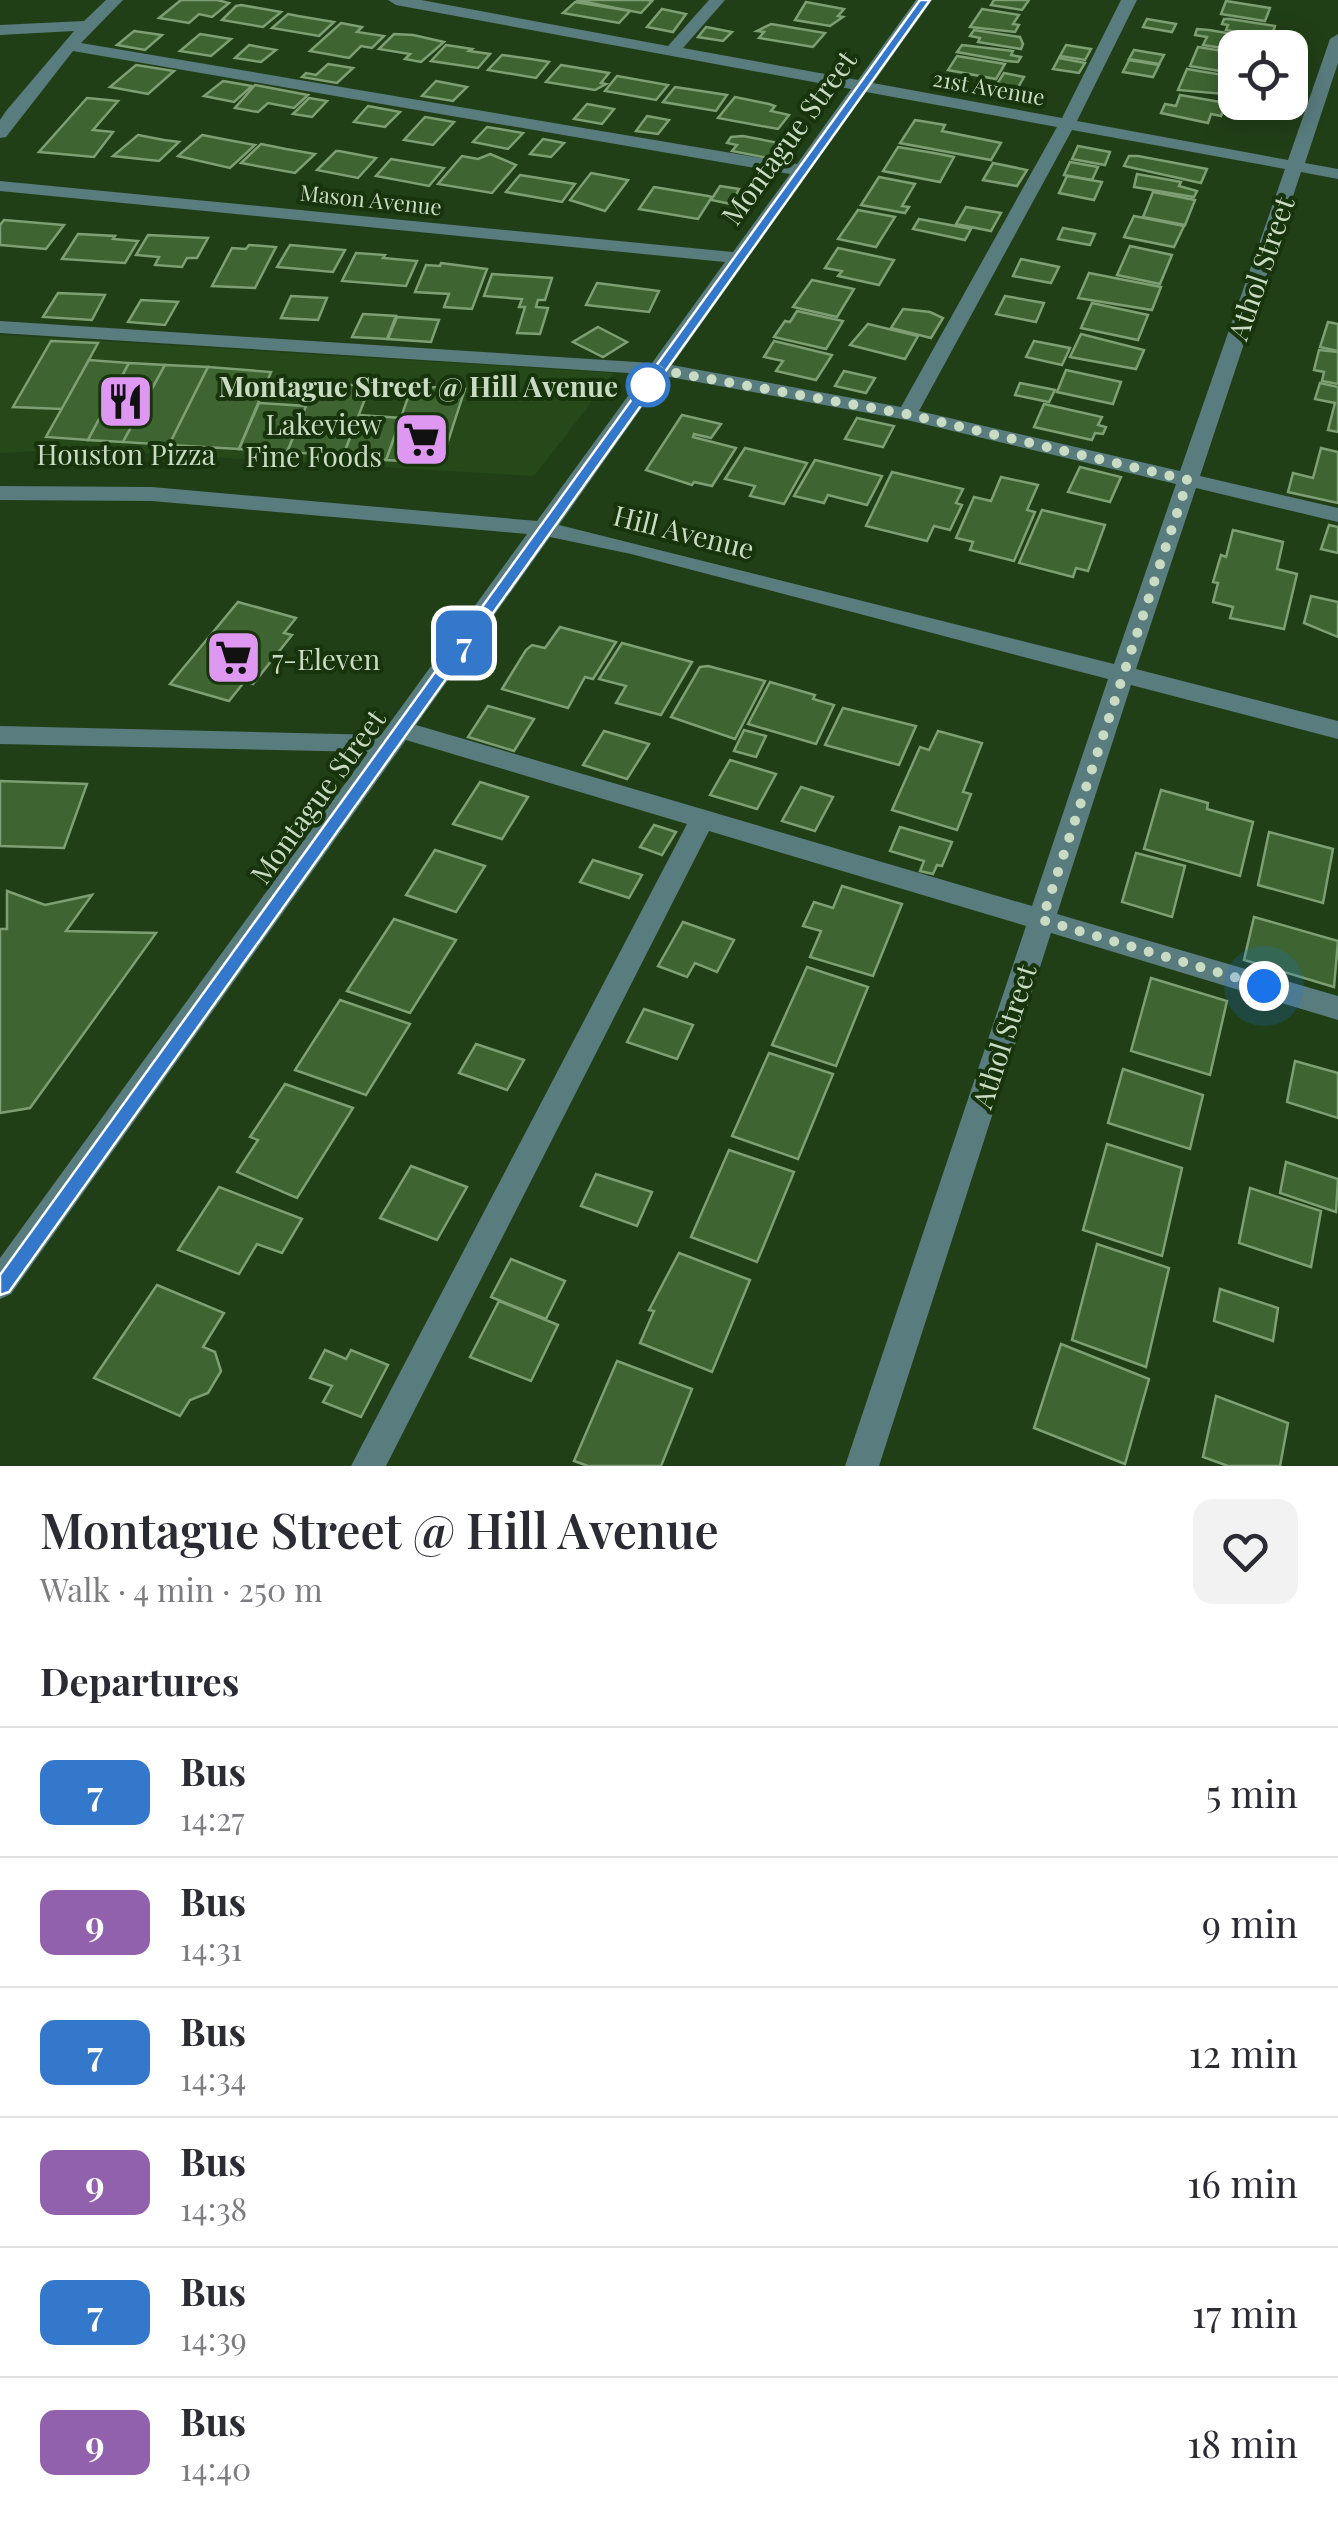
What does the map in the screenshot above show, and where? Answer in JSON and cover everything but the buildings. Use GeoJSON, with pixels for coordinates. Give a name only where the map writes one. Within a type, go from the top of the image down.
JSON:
{"type":"FeatureCollection","features":[{"type":"Feature","properties":{"kind":"street"},"geometry":{"type":"LineString","coordinates":[[0,133],[66,45],[115,0]]}},
{"type":"Feature","properties":{"kind":"street","name":"21st Avenue"},"geometry":{"type":"LineString","coordinates":[[396,0],[1338,174]]}},
{"type":"Feature","properties":{"kind":"street"},"geometry":{"type":"LineString","coordinates":[[483,15],[499,0]]}},
{"type":"Feature","properties":{"kind":"street"},"geometry":{"type":"LineString","coordinates":[[671,52],[717,0]]}},
{"type":"Feature","properties":{"kind":"street","name":"Montague Street"},"geometry":{"type":"LineString","coordinates":[[0,1284],[924,0]]}},
{"type":"Feature","properties":{"kind":"street"},"geometry":{"type":"LineString","coordinates":[[906,414],[1067,124],[1129,0]]}},
{"type":"Feature","properties":{"kind":"street"},"geometry":{"type":"LineString","coordinates":[[0,30],[86,26]]}},
{"type":"Feature","properties":{"kind":"street","name":"Athol Street"},"geometry":{"type":"LineString","coordinates":[[862,1466],[1122,674],[1338,38]]}},
{"type":"Feature","properties":{"kind":"street"},"geometry":{"type":"LineString","coordinates":[[66,45],[799,170]]}},
{"type":"Feature","properties":{"kind":"street"},"geometry":{"type":"LineString","coordinates":[[0,99],[24,96]]}},
{"type":"Feature","properties":{"kind":"street","name":"Mason Avenue"},"geometry":{"type":"LineString","coordinates":[[0,186],[737,258]]}},
{"type":"Feature","properties":{"kind":"street"},"geometry":{"type":"LineString","coordinates":[[0,327],[659,370],[906,414],[1338,515]]}},
{"type":"Feature","properties":{"kind":"street","name":"Hill Avenue"},"geometry":{"type":"LineString","coordinates":[[7,495],[152,494],[546,529],[632,547],[1338,730]]}},
{"type":"Feature","properties":{"kind":"street"},"geometry":{"type":"LineString","coordinates":[[0,736],[396,737],[702,820],[1338,1008]]}},
{"type":"Feature","properties":{"kind":"street"},"geometry":{"type":"LineString","coordinates":[[368,1466],[702,820]]}},
{"type":"Feature","properties":{"kind":"shaded area"},"geometry":{"type":"Polygon","coordinates":[[[0,335],[614,373],[534,476],[75,449],[0,453],[0,335]]]}},
{"type":"Feature","properties":{"kind":"bus line","name":"7"},"geometry":{"type":"LineString","coordinates":[[0,1284],[924,0]]}},
{"type":"Feature","properties":{"kind":"place","name":"Montague Street @ Hill Avenue"},"geometry":{"type":"Point","coordinates":[648,385]}},
{"type":"Feature","properties":{"kind":"place","name":"Houston Pizza"},"geometry":{"type":"Point","coordinates":[126,402]}},
{"type":"Feature","properties":{"kind":"place","name":"Lakeview Fine Foods"},"geometry":{"type":"Point","coordinates":[421,439]}},
{"type":"Feature","properties":{"kind":"place","name":"7-Eleven"},"geometry":{"type":"Point","coordinates":[233,658]}},
{"type":"Feature","properties":{"kind":"route"},"geometry":{"type":"LineString","coordinates":[[648,385],[659,370],[906,414],[1188,480],[1042,920],[1264,986]]}}]}
